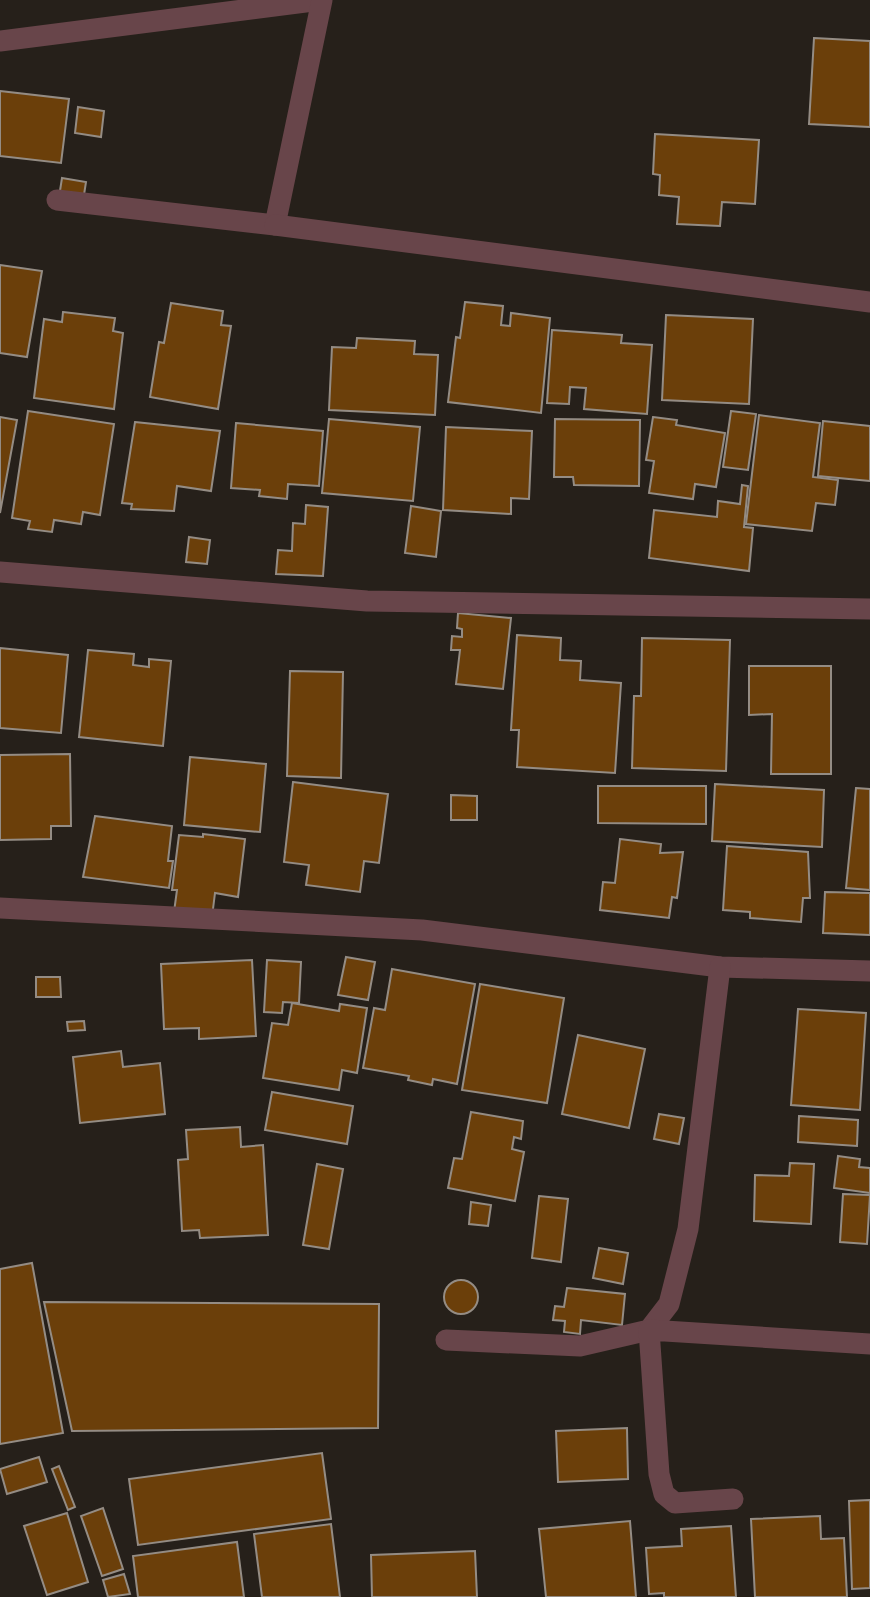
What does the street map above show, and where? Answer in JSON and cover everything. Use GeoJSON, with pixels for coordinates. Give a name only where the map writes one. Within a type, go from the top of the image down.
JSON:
{"type":"FeatureCollection","features":[{"type":"Feature","properties":{"kind":"street"},"geometry":{"type":"LineString","coordinates":[[0,41],[322,0],[275,225]]}},
{"type":"Feature","properties":{"kind":"street"},"geometry":{"type":"LineString","coordinates":[[57,200],[275,225],[870,302]]}},
{"type":"Feature","properties":{"kind":"street"},"geometry":{"type":"LineString","coordinates":[[0,572],[367,601],[870,609]]}},
{"type":"Feature","properties":{"kind":"street"},"geometry":{"type":"LineString","coordinates":[[0,908],[422,930],[720,967],[870,971]]}},
{"type":"Feature","properties":{"kind":"street"},"geometry":{"type":"LineString","coordinates":[[720,967],[688,1229],[669,1304],[649,1330],[659,1474],[664,1494],[676,1503],[733,1499]]}},
{"type":"Feature","properties":{"kind":"street"},"geometry":{"type":"LineString","coordinates":[[446,1340],[580,1346],[649,1330],[870,1344]]}},
{"type":"Feature","properties":{"kind":"building"},"geometry":{"type":"Polygon","coordinates":[[[814,38],[870,41],[870,127],[809,124],[814,38]]]}},
{"type":"Feature","properties":{"kind":"building"},"geometry":{"type":"Polygon","coordinates":[[[0,91],[69,99],[61,163],[0,156],[0,91]]]}},
{"type":"Feature","properties":{"kind":"building"},"geometry":{"type":"Polygon","coordinates":[[[78,107],[104,111],[101,137],[75,133],[78,107]]]}},
{"type":"Feature","properties":{"kind":"building"},"geometry":{"type":"Polygon","coordinates":[[[655,134],[759,140],[755,204],[722,202],[720,226],[677,224],[679,197],[659,195],[660,175],[653,174],[655,134]]]}},
{"type":"Feature","properties":{"kind":"building"},"geometry":{"type":"Polygon","coordinates":[[[62,178],[86,182],[83,201],[59,197],[62,178]]]}},
{"type":"Feature","properties":{"kind":"building"},"geometry":{"type":"Polygon","coordinates":[[[0,265],[42,271],[27,357],[0,353],[0,265]]]}},
{"type":"Feature","properties":{"kind":"building"},"geometry":{"type":"Polygon","coordinates":[[[465,302],[503,306],[501,325],[510,326],[511,313],[550,318],[541,413],[448,402],[456,337],[460,338],[465,302]]]}},
{"type":"Feature","properties":{"kind":"building"},"geometry":{"type":"Polygon","coordinates":[[[171,303],[223,311],[221,325],[231,326],[218,409],[150,397],[159,342],[164,343],[171,303]]]}},
{"type":"Feature","properties":{"kind":"building"},"geometry":{"type":"Polygon","coordinates":[[[63,312],[115,318],[113,331],[123,333],[114,409],[34,398],[44,319],[62,322],[63,312]]]}},
{"type":"Feature","properties":{"kind":"building"},"geometry":{"type":"Polygon","coordinates":[[[666,315],[753,319],[749,404],[662,400],[666,315]]]}},
{"type":"Feature","properties":{"kind":"building"},"geometry":{"type":"Polygon","coordinates":[[[552,330],[622,335],[621,343],[652,345],[647,414],[584,409],[586,388],[570,387],[569,404],[547,403],[552,330]]]}},
{"type":"Feature","properties":{"kind":"building"},"geometry":{"type":"Polygon","coordinates":[[[357,338],[415,341],[414,354],[438,355],[435,415],[329,410],[332,347],[356,348],[357,338]]]}},
{"type":"Feature","properties":{"kind":"building"},"geometry":{"type":"Polygon","coordinates":[[[28,411],[114,424],[100,515],[83,512],[81,524],[54,520],[52,532],[28,529],[30,521],[12,518],[28,411]]]}},
{"type":"Feature","properties":{"kind":"building"},"geometry":{"type":"Polygon","coordinates":[[[731,411],[756,414],[748,470],[723,467],[731,411]]]}},
{"type":"Feature","properties":{"kind":"building"},"geometry":{"type":"Polygon","coordinates":[[[759,415],[820,423],[813,477],[838,480],[835,505],[816,503],[812,531],[746,524],[759,415]]]}},
{"type":"Feature","properties":{"kind":"building"},"geometry":{"type":"Polygon","coordinates":[[[0,417],[17,420],[0,513],[0,417]]]}},
{"type":"Feature","properties":{"kind":"building"},"geometry":{"type":"Polygon","coordinates":[[[653,417],[677,420],[676,425],[725,433],[716,487],[695,484],[693,499],[649,493],[654,461],[646,460],[653,417]]]}},
{"type":"Feature","properties":{"kind":"building"},"geometry":{"type":"Polygon","coordinates":[[[329,419],[420,427],[413,501],[322,493],[329,419]]]}},
{"type":"Feature","properties":{"kind":"building"},"geometry":{"type":"Polygon","coordinates":[[[555,419],[640,420],[639,486],[574,485],[573,477],[554,477],[555,419]]]}},
{"type":"Feature","properties":{"kind":"building"},"geometry":{"type":"Polygon","coordinates":[[[823,421],[870,426],[870,481],[818,476],[823,421]]]}},
{"type":"Feature","properties":{"kind":"building"},"geometry":{"type":"Polygon","coordinates":[[[135,422],[220,431],[211,491],[177,486],[174,511],[131,509],[132,504],[122,503],[135,422]]]}},
{"type":"Feature","properties":{"kind":"building"},"geometry":{"type":"Polygon","coordinates":[[[236,423],[323,431],[319,486],[288,484],[287,499],[259,496],[260,490],[231,488],[236,423]]]}},
{"type":"Feature","properties":{"kind":"building"},"geometry":{"type":"Polygon","coordinates":[[[446,427],[532,431],[529,499],[511,498],[511,514],[443,510],[446,427]]]}},
{"type":"Feature","properties":{"kind":"building"},"geometry":{"type":"Polygon","coordinates":[[[742,485],[748,486],[744,527],[753,528],[749,571],[649,558],[654,510],[717,517],[718,501],[740,504],[742,485]]]}},
{"type":"Feature","properties":{"kind":"building"},"geometry":{"type":"Polygon","coordinates":[[[306,505],[328,507],[323,576],[276,574],[278,550],[292,551],[293,523],[305,524],[306,505]]]}},
{"type":"Feature","properties":{"kind":"building"},"geometry":{"type":"Polygon","coordinates":[[[411,506],[441,511],[436,557],[405,553],[411,506]]]}},
{"type":"Feature","properties":{"kind":"building"},"geometry":{"type":"Polygon","coordinates":[[[189,537],[210,540],[207,564],[186,562],[189,537]]]}},
{"type":"Feature","properties":{"kind":"building"},"geometry":{"type":"Polygon","coordinates":[[[458,613],[511,618],[503,689],[456,684],[460,650],[451,650],[452,636],[462,637],[462,629],[457,628],[458,613]]]}},
{"type":"Feature","properties":{"kind":"building"},"geometry":{"type":"Polygon","coordinates":[[[517,635],[561,638],[560,660],[581,661],[580,680],[621,683],[615,773],[517,767],[519,730],[511,730],[517,635]]]}},
{"type":"Feature","properties":{"kind":"building"},"geometry":{"type":"Polygon","coordinates":[[[642,638],[730,640],[726,771],[632,768],[634,696],[641,696],[642,638]]]}},
{"type":"Feature","properties":{"kind":"building"},"geometry":{"type":"Polygon","coordinates":[[[0,648],[68,655],[61,733],[0,728],[0,648]]]}},
{"type":"Feature","properties":{"kind":"building"},"geometry":{"type":"Polygon","coordinates":[[[88,650],[134,654],[133,665],[149,667],[149,659],[171,661],[163,746],[79,737],[88,650]]]}},
{"type":"Feature","properties":{"kind":"building"},"geometry":{"type":"Polygon","coordinates":[[[749,666],[831,666],[831,774],[771,774],[772,714],[749,715],[749,666]]]}},
{"type":"Feature","properties":{"kind":"building"},"geometry":{"type":"Polygon","coordinates":[[[290,671],[343,672],[341,778],[287,776],[290,671]]]}},
{"type":"Feature","properties":{"kind":"building"},"geometry":{"type":"Polygon","coordinates":[[[70,754],[71,826],[51,826],[51,839],[0,840],[0,755],[70,754]]]}},
{"type":"Feature","properties":{"kind":"building"},"geometry":{"type":"Polygon","coordinates":[[[190,757],[266,764],[260,832],[184,825],[190,757]]]}},
{"type":"Feature","properties":{"kind":"building"},"geometry":{"type":"Polygon","coordinates":[[[293,782],[388,794],[379,863],[364,861],[360,892],[306,885],[309,865],[284,862],[293,782]]]}},
{"type":"Feature","properties":{"kind":"building"},"geometry":{"type":"Polygon","coordinates":[[[715,784],[824,790],[822,847],[712,841],[715,784]]]}},
{"type":"Feature","properties":{"kind":"building"},"geometry":{"type":"Polygon","coordinates":[[[598,786],[706,786],[706,824],[598,823],[598,786]]]}},
{"type":"Feature","properties":{"kind":"building"},"geometry":{"type":"Polygon","coordinates":[[[856,788],[870,789],[870,890],[846,888],[856,788]]]}},
{"type":"Feature","properties":{"kind":"building"},"geometry":{"type":"Polygon","coordinates":[[[451,795],[477,796],[477,820],[451,820],[451,795]]]}},
{"type":"Feature","properties":{"kind":"building"},"geometry":{"type":"Polygon","coordinates":[[[95,816],[172,826],[168,861],[173,861],[169,888],[83,877],[95,816]]]}},
{"type":"Feature","properties":{"kind":"building"},"geometry":{"type":"Polygon","coordinates":[[[203,834],[245,839],[238,897],[215,893],[212,917],[174,912],[177,890],[172,890],[179,835],[203,837],[203,834]]]}},
{"type":"Feature","properties":{"kind":"building"},"geometry":{"type":"Polygon","coordinates":[[[620,839],[661,844],[660,853],[683,852],[677,898],[672,897],[669,918],[600,910],[603,882],[615,883],[620,839]]]}},
{"type":"Feature","properties":{"kind":"building"},"geometry":{"type":"Polygon","coordinates":[[[727,846],[808,852],[810,898],[803,898],[801,922],[750,918],[750,912],[723,910],[727,846]]]}},
{"type":"Feature","properties":{"kind":"building"},"geometry":{"type":"Polygon","coordinates":[[[825,892],[870,893],[870,935],[823,933],[825,892]]]}},
{"type":"Feature","properties":{"kind":"building"},"geometry":{"type":"Polygon","coordinates":[[[346,957],[375,962],[368,1000],[338,995],[346,957]]]}},
{"type":"Feature","properties":{"kind":"building"},"geometry":{"type":"Polygon","coordinates":[[[252,960],[256,1036],[199,1039],[199,1028],[164,1029],[161,964],[252,960]]]}},
{"type":"Feature","properties":{"kind":"building"},"geometry":{"type":"Polygon","coordinates":[[[267,960],[301,962],[299,1003],[283,1002],[282,1013],[264,1012],[267,960]]]}},
{"type":"Feature","properties":{"kind":"building"},"geometry":{"type":"Polygon","coordinates":[[[392,969],[475,984],[457,1084],[433,1079],[432,1085],[408,1080],[409,1076],[363,1068],[374,1008],[385,1010],[392,969]]]}},
{"type":"Feature","properties":{"kind":"building"},"geometry":{"type":"Polygon","coordinates":[[[36,977],[60,977],[61,997],[36,997],[36,977]]]}},
{"type":"Feature","properties":{"kind":"building"},"geometry":{"type":"Polygon","coordinates":[[[480,984],[564,998],[547,1103],[462,1090],[480,984]]]}},
{"type":"Feature","properties":{"kind":"building"},"geometry":{"type":"Polygon","coordinates":[[[292,1003],[339,1011],[340,1004],[367,1008],[357,1073],[342,1070],[339,1090],[263,1078],[272,1023],[288,1025],[292,1003]]]}},
{"type":"Feature","properties":{"kind":"building"},"geometry":{"type":"Polygon","coordinates":[[[798,1009],[866,1013],[860,1110],[791,1105],[798,1009]]]}},
{"type":"Feature","properties":{"kind":"building"},"geometry":{"type":"Polygon","coordinates":[[[84,1021],[85,1030],[68,1031],[67,1022],[84,1021]]]}},
{"type":"Feature","properties":{"kind":"building"},"geometry":{"type":"Polygon","coordinates":[[[578,1035],[645,1049],[629,1128],[562,1114],[578,1035]]]}},
{"type":"Feature","properties":{"kind":"building"},"geometry":{"type":"Polygon","coordinates":[[[121,1051],[123,1067],[160,1063],[165,1114],[80,1123],[73,1057],[121,1051]]]}},
{"type":"Feature","properties":{"kind":"building"},"geometry":{"type":"Polygon","coordinates":[[[272,1092],[353,1106],[347,1144],[265,1130],[272,1092]]]}},
{"type":"Feature","properties":{"kind":"building"},"geometry":{"type":"Polygon","coordinates":[[[471,1112],[523,1121],[521,1139],[514,1137],[512,1149],[524,1152],[515,1201],[448,1188],[454,1158],[462,1159],[471,1112]]]}},
{"type":"Feature","properties":{"kind":"building"},"geometry":{"type":"Polygon","coordinates":[[[659,1114],[684,1118],[679,1144],[654,1139],[659,1114]]]}},
{"type":"Feature","properties":{"kind":"building"},"geometry":{"type":"Polygon","coordinates":[[[799,1116],[858,1120],[857,1146],[798,1142],[799,1116]]]}},
{"type":"Feature","properties":{"kind":"building"},"geometry":{"type":"Polygon","coordinates":[[[240,1127],[241,1147],[263,1145],[268,1235],[200,1238],[199,1230],[182,1231],[178,1160],[188,1159],[186,1130],[240,1127]]]}},
{"type":"Feature","properties":{"kind":"building"},"geometry":{"type":"Polygon","coordinates":[[[838,1156],[860,1159],[859,1167],[870,1168],[870,1193],[834,1188],[838,1156]]]}},
{"type":"Feature","properties":{"kind":"building"},"geometry":{"type":"Polygon","coordinates":[[[790,1163],[814,1164],[811,1224],[754,1221],[755,1175],[789,1176],[790,1163]]]}},
{"type":"Feature","properties":{"kind":"building"},"geometry":{"type":"Polygon","coordinates":[[[317,1164],[343,1169],[329,1249],[303,1245],[317,1164]]]}},
{"type":"Feature","properties":{"kind":"building"},"geometry":{"type":"Polygon","coordinates":[[[843,1194],[870,1195],[867,1244],[840,1242],[843,1194]]]}},
{"type":"Feature","properties":{"kind":"building"},"geometry":{"type":"Polygon","coordinates":[[[539,1196],[568,1199],[561,1262],[532,1258],[539,1196]]]}},
{"type":"Feature","properties":{"kind":"building"},"geometry":{"type":"Polygon","coordinates":[[[471,1202],[491,1205],[488,1226],[469,1224],[471,1202]]]}},
{"type":"Feature","properties":{"kind":"building"},"geometry":{"type":"Polygon","coordinates":[[[599,1248],[628,1253],[623,1284],[593,1278],[599,1248]]]}},
{"type":"Feature","properties":{"kind":"building"},"geometry":{"type":"Polygon","coordinates":[[[32,1263],[63,1433],[0,1444],[0,1269],[32,1263]]]}},
{"type":"Feature","properties":{"kind":"building"},"geometry":{"type":"Polygon","coordinates":[[[461,1280],[473,1285],[478,1297],[473,1309],[461,1314],[449,1309],[444,1297],[449,1285],[461,1280]]]}},
{"type":"Feature","properties":{"kind":"building"},"geometry":{"type":"Polygon","coordinates":[[[567,1288],[625,1294],[622,1325],[581,1320],[580,1334],[564,1332],[565,1321],[553,1320],[555,1306],[564,1307],[567,1288]]]}},
{"type":"Feature","properties":{"kind":"building"},"geometry":{"type":"Polygon","coordinates":[[[44,1302],[379,1304],[378,1428],[72,1431],[44,1302]]]}},
{"type":"Feature","properties":{"kind":"building"},"geometry":{"type":"Polygon","coordinates":[[[627,1428],[628,1479],[558,1482],[556,1431],[627,1428]]]}},
{"type":"Feature","properties":{"kind":"building"},"geometry":{"type":"Polygon","coordinates":[[[322,1453],[331,1519],[138,1545],[129,1479],[322,1453]]]}},
{"type":"Feature","properties":{"kind":"building"},"geometry":{"type":"Polygon","coordinates":[[[39,1457],[47,1482],[7,1494],[0,1469],[39,1457]]]}},
{"type":"Feature","properties":{"kind":"building"},"geometry":{"type":"Polygon","coordinates":[[[59,1466],[75,1507],[68,1510],[52,1469],[59,1466]]]}},
{"type":"Feature","properties":{"kind":"building"},"geometry":{"type":"Polygon","coordinates":[[[870,1500],[870,1588],[852,1589],[849,1501],[870,1500]]]}},
{"type":"Feature","properties":{"kind":"building"},"geometry":{"type":"Polygon","coordinates":[[[103,1508],[123,1569],[102,1576],[81,1516],[103,1508]]]}},
{"type":"Feature","properties":{"kind":"building"},"geometry":{"type":"Polygon","coordinates":[[[67,1513],[88,1582],[47,1595],[24,1526],[67,1513]]]}},
{"type":"Feature","properties":{"kind":"building"},"geometry":{"type":"Polygon","coordinates":[[[820,1516],[821,1539],[844,1538],[847,1597],[755,1597],[751,1519],[820,1516]]]}},
{"type":"Feature","properties":{"kind":"building"},"geometry":{"type":"Polygon","coordinates":[[[630,1521],[636,1597],[546,1597],[539,1529],[630,1521]]]}},
{"type":"Feature","properties":{"kind":"building"},"geometry":{"type":"Polygon","coordinates":[[[331,1524],[340,1597],[262,1597],[254,1534],[331,1524]]]}},
{"type":"Feature","properties":{"kind":"building"},"geometry":{"type":"Polygon","coordinates":[[[731,1526],[736,1597],[664,1597],[664,1593],[649,1594],[646,1548],[682,1546],[681,1529],[731,1526]]]}},
{"type":"Feature","properties":{"kind":"building"},"geometry":{"type":"Polygon","coordinates":[[[237,1542],[244,1597],[138,1597],[133,1556],[237,1542]]]}},
{"type":"Feature","properties":{"kind":"building"},"geometry":{"type":"Polygon","coordinates":[[[475,1551],[477,1597],[372,1597],[371,1555],[475,1551]]]}},
{"type":"Feature","properties":{"kind":"building"},"geometry":{"type":"Polygon","coordinates":[[[124,1574],[130,1594],[108,1597],[103,1580],[124,1574]]]}}]}
